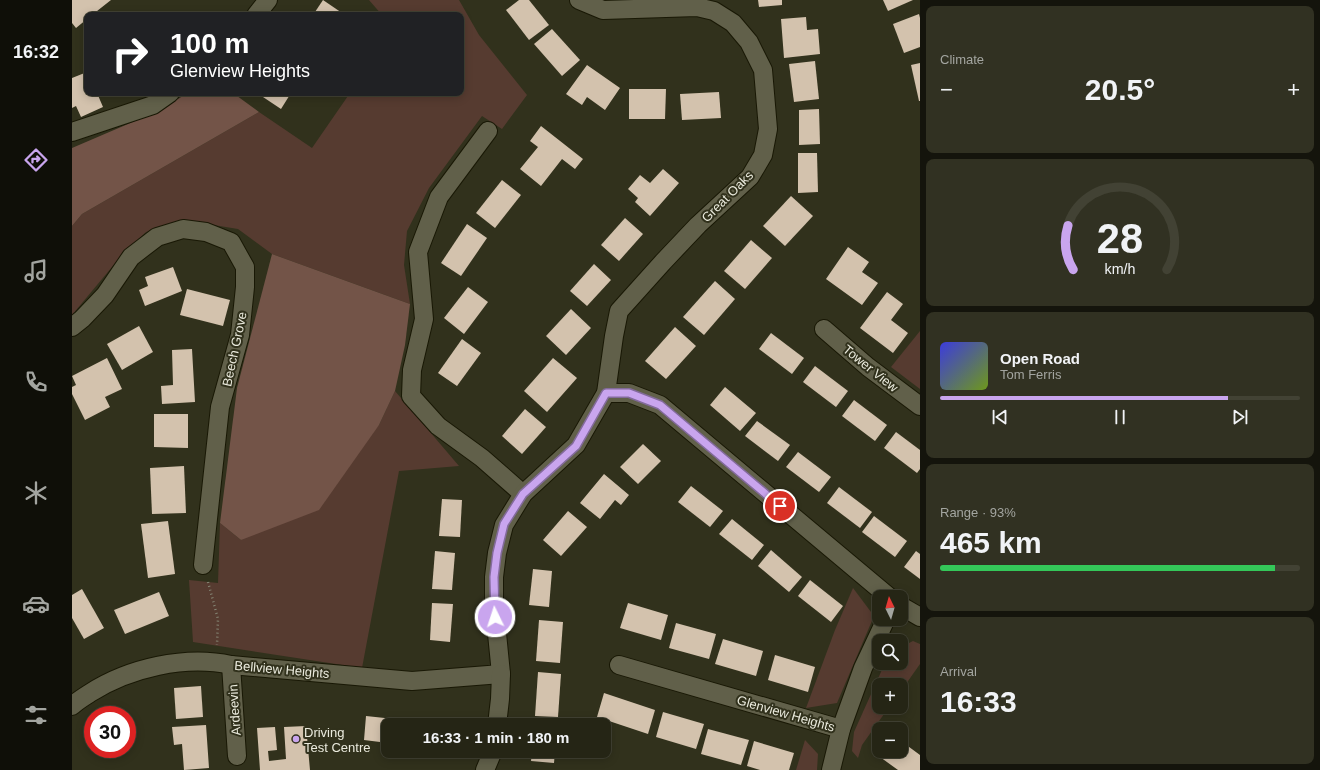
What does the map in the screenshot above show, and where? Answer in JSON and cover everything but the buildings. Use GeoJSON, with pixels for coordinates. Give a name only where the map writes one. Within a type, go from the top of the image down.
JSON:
{"type":"FeatureCollection","features":[{"type":"Feature","properties":{"kind":"street"},"geometry":{"type":"LineString","coordinates":[[258,12],[268,0]]}},
{"type":"Feature","properties":{"kind":"street","name":"Great Oaks"},"geometry":{"type":"LineString","coordinates":[[579,0],[603,10],[697,7],[714,11],[733,23],[748,42],[763,70],[768,129],[763,155],[750,177],[698,225],[663,262],[620,312],[614,336],[606,393]]}},
{"type":"Feature","properties":{"kind":"street"},"geometry":{"type":"LineString","coordinates":[[72,132],[153,105],[166,96]]}},
{"type":"Feature","properties":{"kind":"street"},"geometry":{"type":"LineString","coordinates":[[488,131],[439,197],[418,252],[424,319],[412,370],[411,396],[438,426],[482,458],[523,494]]}},
{"type":"Feature","properties":{"kind":"street","name":"Beech Grove"},"geometry":{"type":"LineString","coordinates":[[72,327],[82,319],[104,295],[131,257],[157,237],[183,229],[206,232],[231,242],[245,267],[245,287],[240,335],[220,408],[204,565]]}},
{"type":"Feature","properties":{"kind":"street","name":"Tower View"},"geometry":{"type":"LineString","coordinates":[[824,328],[868,367],[920,406]]}},
{"type":"Feature","properties":{"kind":"street"},"geometry":{"type":"LineString","coordinates":[[498,718],[501,674],[494,603],[494,577],[497,553],[504,524],[523,494],[576,446],[606,393],[629,393],[660,405],[881,590]]}},
{"type":"Feature","properties":{"kind":"street"},"geometry":{"type":"LineString","coordinates":[[908,610],[920,617]]}},
{"type":"Feature","properties":{"kind":"street","name":"Glenview Heights"},"geometry":{"type":"LineString","coordinates":[[619,665],[841,729],[863,668],[883,626]]}},
{"type":"Feature","properties":{"kind":"street","name":"Bellview Heights"},"geometry":{"type":"LineString","coordinates":[[72,706],[100,687],[128,673],[176,663],[224,664],[412,681],[501,674]]}},
{"type":"Feature","properties":{"kind":"street","name":"Ardeevin"},"geometry":{"type":"LineString","coordinates":[[224,664],[237,756]]}},
{"type":"Feature","properties":{"kind":"street"},"geometry":{"type":"LineString","coordinates":[[830,770],[841,729]]}},
{"type":"Feature","properties":{"kind":"street"},"geometry":{"type":"LineString","coordinates":[[485,770],[490,758]]}},
{"type":"Feature","properties":{"kind":"path"},"geometry":{"type":"LineString","coordinates":[[204,565],[218,620],[224,664]]}},
{"type":"Feature","properties":{"kind":"shaded area"},"geometry":{"type":"Polygon","coordinates":[[[369,0],[459,0],[479,35],[527,95],[502,129],[482,116],[429,188],[407,231],[404,265],[410,304],[272,254],[238,229],[183,220],[146,232],[122,255],[72,315],[72,226],[82,214],[259,112],[312,148],[348,96],[464,96],[464,12],[379,12],[369,0]]]}},
{"type":"Feature","properties":{"kind":"shaded area"},"geometry":{"type":"Polygon","coordinates":[[[183,96],[237,96],[259,112],[82,214],[72,226],[72,148],[156,112],[183,96]]]}},
{"type":"Feature","properties":{"kind":"shaded area"},"geometry":{"type":"Polygon","coordinates":[[[272,254],[410,304],[405,345],[395,391],[379,425],[319,510],[241,540],[220,523],[237,388],[272,254]]]}},
{"type":"Feature","properties":{"kind":"shaded area"},"geometry":{"type":"Polygon","coordinates":[[[920,331],[920,389],[891,367],[920,331]]]}},
{"type":"Feature","properties":{"kind":"shaded area"},"geometry":{"type":"Polygon","coordinates":[[[395,391],[459,466],[399,471],[362,668],[193,642],[189,580],[218,583],[220,523],[241,540],[379,425],[395,391]]]}},
{"type":"Feature","properties":{"kind":"shaded area"},"geometry":{"type":"Polygon","coordinates":[[[853,588],[872,613],[872,621],[837,703],[806,708],[835,630],[853,588]]]}},
{"type":"Feature","properties":{"kind":"shaded area"},"geometry":{"type":"Polygon","coordinates":[[[913,641],[920,644],[920,664],[908,681],[908,678],[878,678],[882,670],[908,670],[908,644],[913,641]]]}},
{"type":"Feature","properties":{"kind":"shaded area"},"geometry":{"type":"Polygon","coordinates":[[[872,692],[872,714],[884,714],[878,722],[872,722],[872,731],[862,745],[858,758],[852,751],[854,732],[872,692]]]}},
{"type":"Feature","properties":{"kind":"shaded area"},"geometry":{"type":"Polygon","coordinates":[[[805,740],[818,754],[817,770],[796,770],[805,740]]]}},
{"type":"Feature","properties":{"kind":"place","name":"Driving Test Centre"},"geometry":{"type":"Point","coordinates":[296,739]}},
{"type":"Feature","properties":{"kind":"route"},"geometry":{"type":"LineString","coordinates":[[495,617],[494,577],[497,553],[504,524],[523,494],[576,446],[606,393],[629,393],[660,405],[780,506]]}}]}
